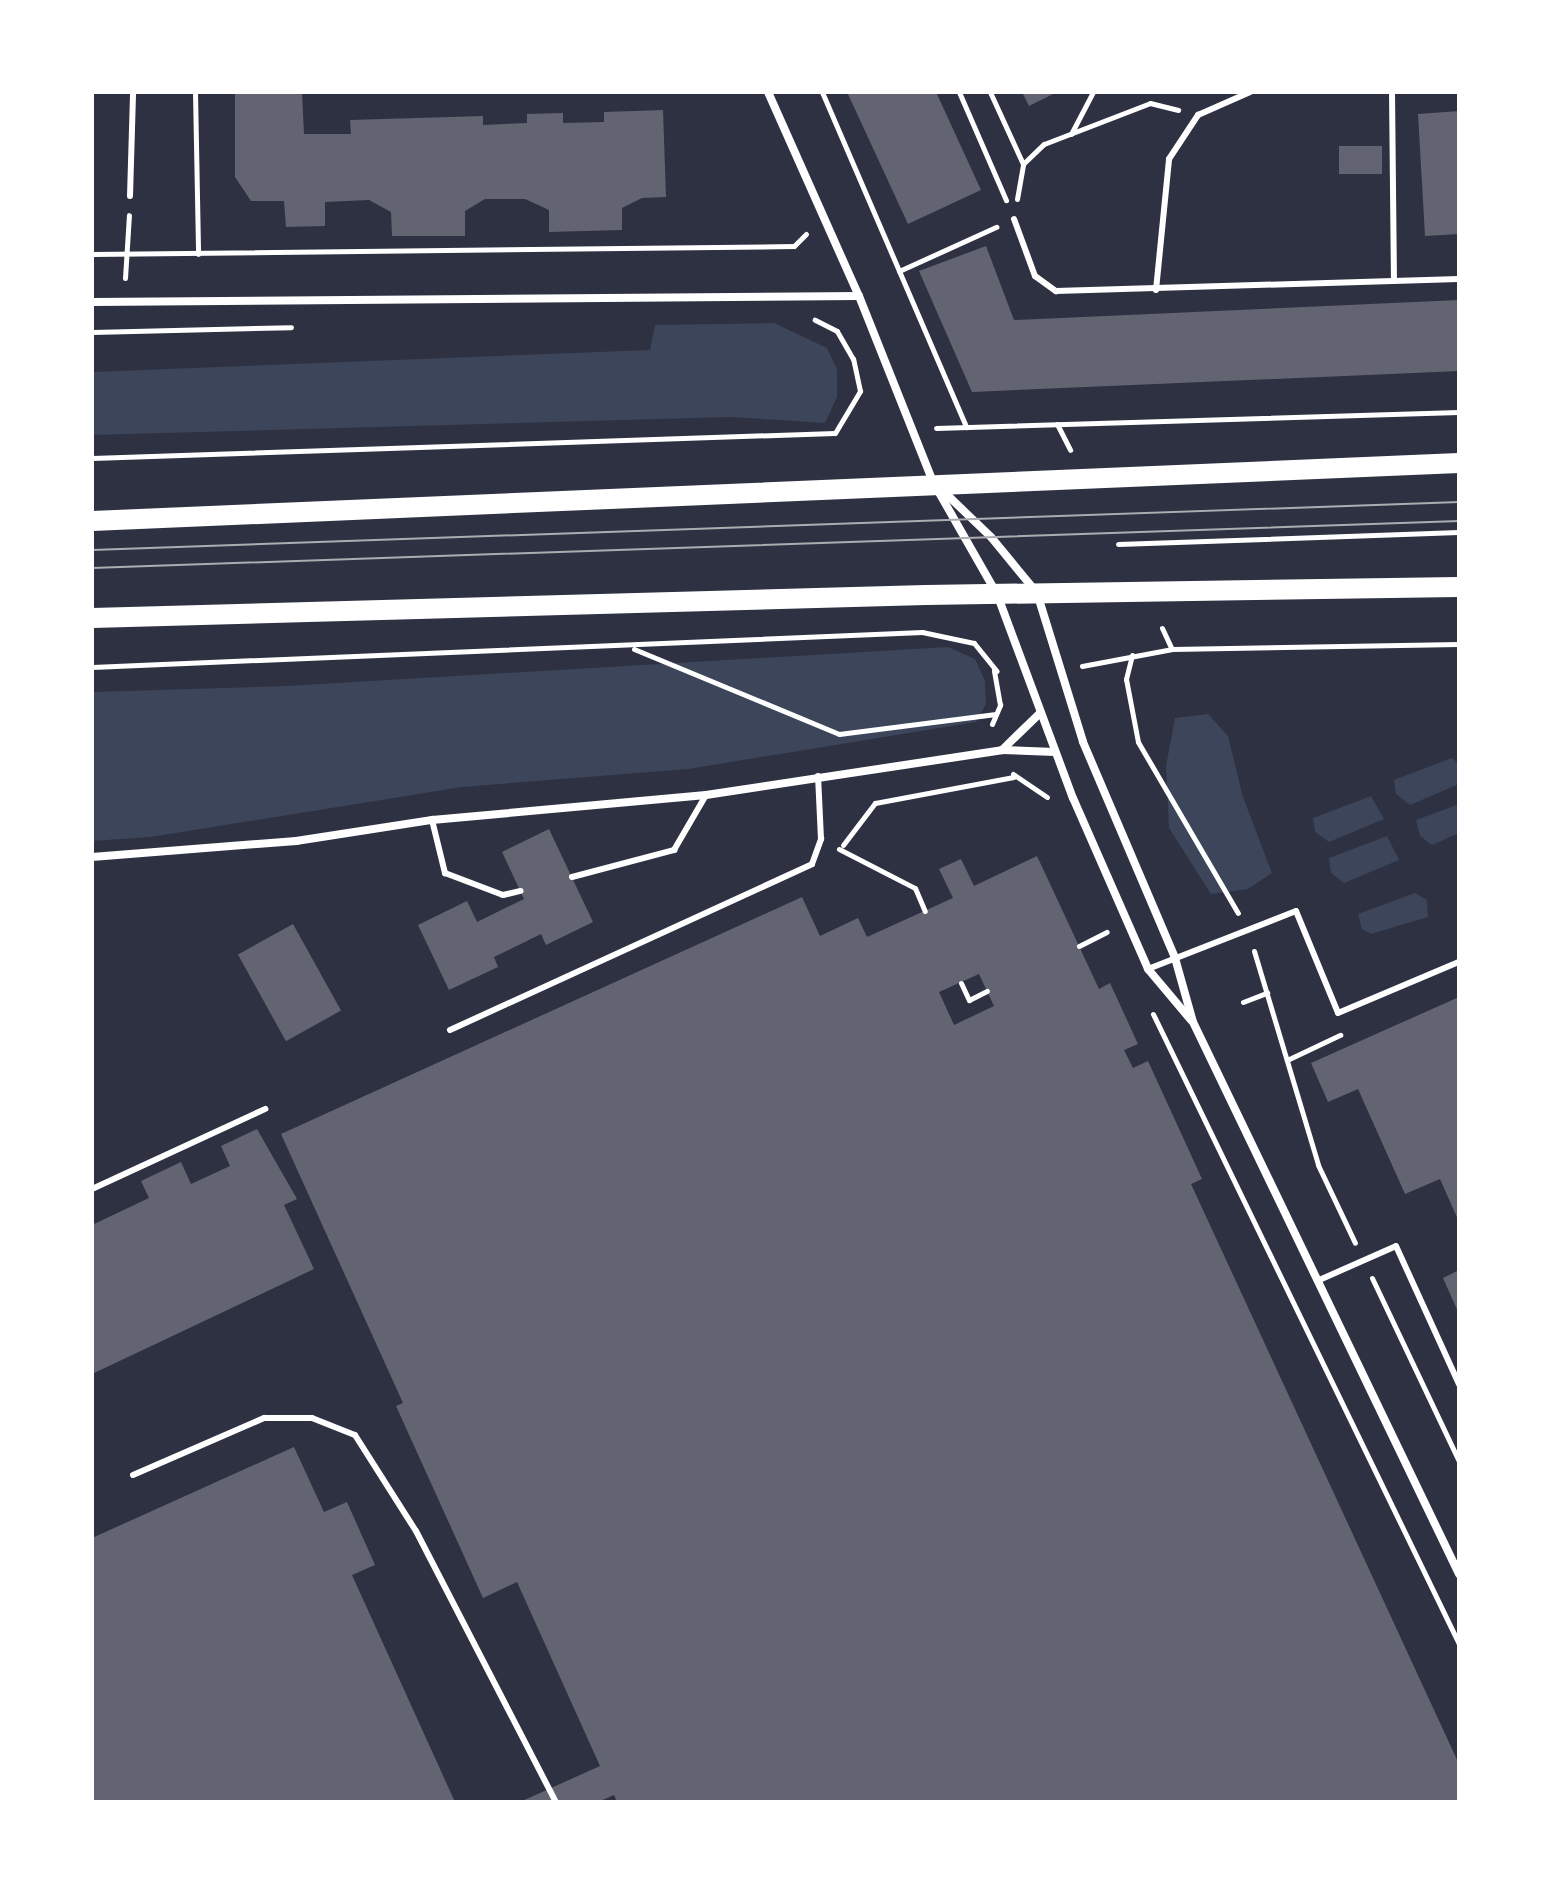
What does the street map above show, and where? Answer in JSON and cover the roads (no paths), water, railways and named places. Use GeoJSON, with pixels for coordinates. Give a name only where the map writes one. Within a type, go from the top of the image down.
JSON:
{"type":"FeatureCollection","features":[{"type":"Feature","properties":{"kind":"main road"},"geometry":{"type":"LineString","coordinates":[[92,521],[933,482],[1459,463]]}},
{"type":"Feature","properties":{"kind":"main road"},"geometry":{"type":"LineString","coordinates":[[92,618],[1037,593],[1459,587]]}},
{"type":"Feature","properties":{"kind":"street"},"geometry":{"type":"LineString","coordinates":[[768,92],[859,296],[933,482],[997,594],[1055,752],[1148,969],[1193,1022]]}},
{"type":"Feature","properties":{"kind":"street"},"geometry":{"type":"LineString","coordinates":[[92,302],[859,296]]}},
{"type":"Feature","properties":{"kind":"street"},"geometry":{"type":"LineString","coordinates":[[933,482],[991,537],[1037,593],[1083,742],[1175,958],[1193,1022],[1459,1574]]}},
{"type":"Feature","properties":{"kind":"street"},"geometry":{"type":"LineString","coordinates":[[1002,750],[1040,713]]}},
{"type":"Feature","properties":{"kind":"street"},"geometry":{"type":"LineString","coordinates":[[92,857],[296,841],[432,820],[706,795],[1002,750],[1055,752]]}},
{"type":"Feature","properties":{"kind":"lane"},"geometry":{"type":"LineString","coordinates":[[130,196],[133,92]]}},
{"type":"Feature","properties":{"kind":"lane"},"geometry":{"type":"LineString","coordinates":[[1156,290],[1169,159],[1198,115],[1250,92]]}},
{"type":"Feature","properties":{"kind":"lane"},"geometry":{"type":"LineString","coordinates":[[1392,92],[1394,281]]}},
{"type":"Feature","properties":{"kind":"lane"},"geometry":{"type":"LineString","coordinates":[[1014,219],[1035,276],[1056,291],[1459,279]]}},
{"type":"Feature","properties":{"kind":"lane"},"geometry":{"type":"LineString","coordinates":[[450,1030],[812,864],[821,839],[818,776]]}},
{"type":"Feature","properties":{"kind":"lane"},"geometry":{"type":"LineString","coordinates":[[572,877],[674,850],[706,795]]}},
{"type":"Feature","properties":{"kind":"lane"},"geometry":{"type":"LineString","coordinates":[[432,820],[445,873],[503,895],[521,891]]}},
{"type":"Feature","properties":{"kind":"lane"},"geometry":{"type":"LineString","coordinates":[[1148,969],[1296,911],[1338,1013],[1459,962]]}},
{"type":"Feature","properties":{"kind":"lane"},"geometry":{"type":"LineString","coordinates":[[92,1189],[265,1109]]}},
{"type":"Feature","properties":{"kind":"lane"},"geometry":{"type":"LineString","coordinates":[[1317,1281],[1396,1246],[1459,1384]]}},
{"type":"Feature","properties":{"kind":"lane"},"geometry":{"type":"LineString","coordinates":[[133,1475],[264,1418],[312,1418],[355,1435],[416,1531],[556,1802]]}},
{"type":"Feature","properties":{"kind":"tram line"},"geometry":{"type":"LineString","coordinates":[[92,550],[1459,502]]}},
{"type":"Feature","properties":{"kind":"tram line"},"geometry":{"type":"LineString","coordinates":[[92,568],[1459,521]]}}]}
